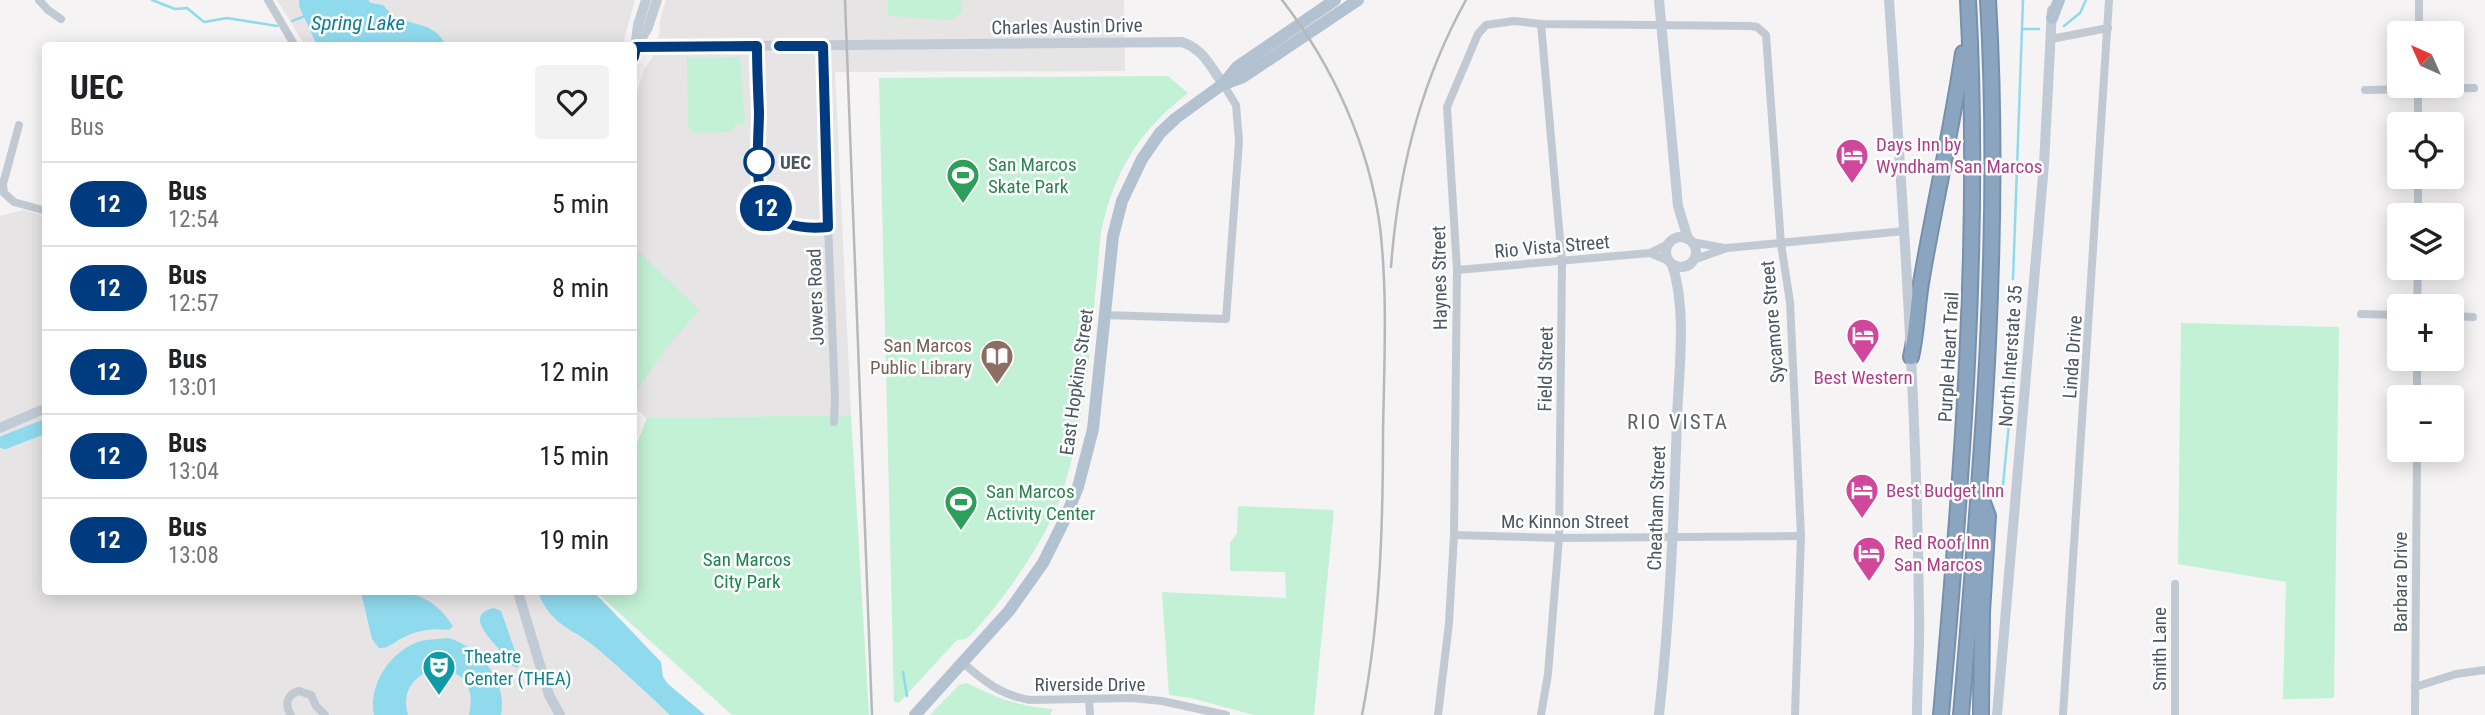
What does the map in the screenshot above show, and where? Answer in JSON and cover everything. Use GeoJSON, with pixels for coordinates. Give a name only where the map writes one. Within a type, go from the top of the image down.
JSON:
{"type":"FeatureCollection","features":[{"type":"Feature","properties":{"kind":"highway","name":"Purple Heart Trail"},"geometry":{"type":"LineString","coordinates":[[1961,715],[1986,403],[1992,218],[1988,0]]}},
{"type":"Feature","properties":{"kind":"highway","name":"Purple Heart Trail"},"geometry":{"type":"LineString","coordinates":[[1941,715],[1962,463],[1969,335],[1972,171],[1968,5]]}},
{"type":"Feature","properties":{"kind":"highway"},"geometry":{"type":"LineString","coordinates":[[1911,357],[1916,338],[1921,280],[1954,119],[1968,5]]}},
{"type":"Feature","properties":{"kind":"highway"},"geometry":{"type":"LineString","coordinates":[[1979,492],[1987,516],[1982,612],[1981,715]]}},
{"type":"Feature","properties":{"kind":"main road"},"geometry":{"type":"LineString","coordinates":[[636,42],[646,0]]}},
{"type":"Feature","properties":{"kind":"main road"},"geometry":{"type":"LineString","coordinates":[[637,48],[657,0]]}},
{"type":"Feature","properties":{"kind":"main road","name":"East Hopkins Street"},"geometry":{"type":"LineString","coordinates":[[915,715],[1009,611],[1034,578],[1052,549],[1069,510],[1084,467],[1093,429],[1113,236],[1122,201],[1134,172],[1160,134],[1176,118],[1223,84],[1237,67],[1335,0]]}},
{"type":"Feature","properties":{"kind":"main road","name":"East Hopkins Street"},"geometry":{"type":"LineString","coordinates":[[1223,84],[1243,77],[1358,0]]}},
{"type":"Feature","properties":{"kind":"main road"},"geometry":{"type":"LineString","coordinates":[[1659,0],[1678,206],[1675,229],[1666,253],[1671,262],[1680,267],[1692,262],[1696,251],[1678,206]]}},
{"type":"Feature","properties":{"kind":"main road"},"geometry":{"type":"LineString","coordinates":[[1889,0],[1905,231],[1919,559],[1917,715]]}},
{"type":"Feature","properties":{"kind":"main road","name":"North Interstate 35"},"geometry":{"type":"LineString","coordinates":[[1997,715],[2045,151],[2052,0]]}},
{"type":"Feature","properties":{"kind":"main road"},"geometry":{"type":"LineString","coordinates":[[2052,18],[2059,0]]}},
{"type":"Feature","properties":{"kind":"main road","name":"Charles Austin Drive"},"geometry":{"type":"LineString","coordinates":[[637,52],[823,46],[885,41],[892,44],[1182,42],[1202,52],[1223,84]]}},
{"type":"Feature","properties":{"kind":"main road"},"geometry":{"type":"LineString","coordinates":[[1670,243],[1679,237],[1690,240]]}},
{"type":"Feature","properties":{"kind":"main road","name":"Cheatham Street"},"geometry":{"type":"LineString","coordinates":[[1671,262],[1679,303]]}},
{"type":"Feature","properties":{"kind":"main road","name":"Cheatham Street"},"geometry":{"type":"LineString","coordinates":[[1659,715],[1668,634],[1674,536],[1679,303],[1685,276],[1692,262]]}},
{"type":"Feature","properties":{"kind":"main road"},"geometry":{"type":"LineString","coordinates":[[0,428],[42,410]]}},
{"type":"Feature","properties":{"kind":"main road"},"geometry":{"type":"LineString","coordinates":[[519,595],[550,695],[559,715]]}},
{"type":"Feature","properties":{"kind":"main road"},"geometry":{"type":"LineString","coordinates":[[550,695],[552,715]]}},
{"type":"Feature","properties":{"kind":"street"},"geometry":{"type":"LineString","coordinates":[[39,0],[61,19]]}},
{"type":"Feature","properties":{"kind":"street"},"geometry":{"type":"LineString","coordinates":[[268,0],[293,42]]}},
{"type":"Feature","properties":{"kind":"street","name":"Linda Drive"},"geometry":{"type":"LineString","coordinates":[[2063,715],[2109,0]]}},
{"type":"Feature","properties":{"kind":"street"},"geometry":{"type":"LineString","coordinates":[[2419,0],[2419,21]]}},
{"type":"Feature","properties":{"kind":"street","name":"Haynes Street"},"geometry":{"type":"LineString","coordinates":[[1438,715],[1449,624],[1454,535],[1457,270],[1447,107],[1478,34],[1486,25],[1514,21],[1541,24],[1661,25]]}},
{"type":"Feature","properties":{"kind":"street","name":"Field Street"},"geometry":{"type":"LineString","coordinates":[[1541,24],[1562,262],[1559,538],[1549,663],[1541,715]]}},
{"type":"Feature","properties":{"kind":"street","name":"Sycamore Street"},"geometry":{"type":"LineString","coordinates":[[1661,25],[1757,26],[1766,35],[1781,244],[1790,302],[1801,536],[1796,715]]}},
{"type":"Feature","properties":{"kind":"street"},"geometry":{"type":"LineString","coordinates":[[2051,39],[2108,28]]}},
{"type":"Feature","properties":{"kind":"street","name":"Jowers Road"},"geometry":{"type":"LineString","coordinates":[[823,46],[834,422]]}},
{"type":"Feature","properties":{"kind":"street"},"geometry":{"type":"LineString","coordinates":[[1105,315],[1226,319],[1239,141],[1236,105],[1223,84]]}},
{"type":"Feature","properties":{"kind":"street"},"geometry":{"type":"LineString","coordinates":[[2464,88],[2474,88]]}},
{"type":"Feature","properties":{"kind":"street"},"geometry":{"type":"LineString","coordinates":[[2365,90],[2387,89]]}},
{"type":"Feature","properties":{"kind":"street"},"geometry":{"type":"LineString","coordinates":[[19,125],[3,184],[4,193],[14,202],[42,210]]}},
{"type":"Feature","properties":{"kind":"street"},"geometry":{"type":"LineString","coordinates":[[1690,240],[1727,248],[1905,231]]}},
{"type":"Feature","properties":{"kind":"street","name":"Rio Vista Street"},"geometry":{"type":"LineString","coordinates":[[1457,270],[1650,253],[1670,243]]}},
{"type":"Feature","properties":{"kind":"street"},"geometry":{"type":"LineString","coordinates":[[1692,262],[1727,248]]}},
{"type":"Feature","properties":{"kind":"street","name":"Rio Vista Street"},"geometry":{"type":"LineString","coordinates":[[1650,253],[1671,262]]}},
{"type":"Feature","properties":{"kind":"street"},"geometry":{"type":"LineString","coordinates":[[2361,314],[2387,315]]}},
{"type":"Feature","properties":{"kind":"street"},"geometry":{"type":"LineString","coordinates":[[2464,317],[2473,317]]}},
{"type":"Feature","properties":{"kind":"street","name":"Barbara Drive"},"geometry":{"type":"LineString","coordinates":[[2416,715],[2417,462]]}},
{"type":"Feature","properties":{"kind":"street","name":"Mc Kinnon Street"},"geometry":{"type":"LineString","coordinates":[[1454,535],[1559,538],[1801,536]]}},
{"type":"Feature","properties":{"kind":"street","name":"Smith Lane"},"geometry":{"type":"LineString","coordinates":[[2175,584],[2175,715]]}},
{"type":"Feature","properties":{"kind":"street","name":"Riverside Drive"},"geometry":{"type":"LineString","coordinates":[[963,663],[993,688],[1030,700],[1132,698],[1162,701],[1226,715]]}},
{"type":"Feature","properties":{"kind":"street"},"geometry":{"type":"LineString","coordinates":[[2416,687],[2456,674],[2485,670]]}},
{"type":"Feature","properties":{"kind":"street"},"geometry":{"type":"LineString","coordinates":[[290,715],[287,703],[295,691],[307,692],[325,715]]}},
{"type":"Feature","properties":{"kind":"street"},"geometry":{"type":"LineString","coordinates":[[1089,699],[1090,715]]}},
{"type":"Feature","properties":{"kind":"street"},"geometry":{"type":"LineString","coordinates":[[311,715],[316,706]]}},
{"type":"Feature","properties":{"kind":"shaded area"},"geometry":{"type":"Polygon","coordinates":[[[277,0],[635,0],[623,42],[303,42],[277,0]]]}},
{"type":"Feature","properties":{"kind":"shaded area"},"geometry":{"type":"Polygon","coordinates":[[[666,0],[1124,0],[1125,71],[835,72],[851,415],[647,418],[637,410],[637,93],[659,35],[666,0]]]}},
{"type":"Feature","properties":{"kind":"shaded area"},"geometry":{"type":"Polygon","coordinates":[[[24,210],[42,215],[42,595],[540,595],[561,625],[598,649],[670,715],[0,715],[0,216],[24,210]]]}},
{"type":"Feature","properties":{"kind":"green space"},"geometry":{"type":"Polygon","coordinates":[[[888,0],[962,0],[962,10],[953,20],[888,16],[888,0]]]}},
{"type":"Feature","properties":{"kind":"green space"},"geometry":{"type":"Polygon","coordinates":[[[740,57],[745,123],[735,125],[731,132],[694,133],[688,127],[687,58],[740,57]]]}},
{"type":"Feature","properties":{"kind":"green space"},"geometry":{"type":"Polygon","coordinates":[[[1168,76],[1188,93],[1142,138],[1121,171],[1106,210],[1101,232],[1084,400],[1070,465],[1056,509],[1027,562],[975,631],[967,638],[957,640],[899,703],[894,702],[879,78],[1168,76]]]}},
{"type":"Feature","properties":{"kind":"green space"},"geometry":{"type":"Polygon","coordinates":[[[637,250],[699,310],[668,346],[637,391],[637,250]]]}},
{"type":"Feature","properties":{"kind":"green space"},"geometry":{"type":"Polygon","coordinates":[[[2181,323],[2339,327],[2334,698],[2283,699],[2286,582],[2178,564],[2181,323]]]}},
{"type":"Feature","properties":{"kind":"green space","name":"San Marcos City Park"},"geometry":{"type":"Polygon","coordinates":[[[851,415],[869,715],[732,715],[599,595],[637,595],[637,443],[647,418],[851,415]]]}},
{"type":"Feature","properties":{"kind":"green space"},"geometry":{"type":"Polygon","coordinates":[[[1238,506],[1334,510],[1314,715],[1254,715],[1191,698],[1169,695],[1162,592],[1286,598],[1285,572],[1230,571],[1230,543],[1237,533],[1238,506]]]}},
{"type":"Feature","properties":{"kind":"green space"},"geometry":{"type":"Polygon","coordinates":[[[967,683],[1009,701],[1053,709],[1050,715],[930,715],[959,685],[967,683]]]}},
{"type":"Feature","properties":{"kind":"water","name":"Spring Lake"},"geometry":{"type":"Polygon","coordinates":[[[299,0],[368,0],[383,5],[399,18],[425,26],[444,42],[316,42],[299,6],[299,0]]]}},
{"type":"Feature","properties":{"kind":"water"},"geometry":{"type":"Polygon","coordinates":[[[362,595],[416,595],[434,605],[453,626],[449,630],[432,629],[415,633],[383,648],[379,648],[372,639],[362,595]]]}},
{"type":"Feature","properties":{"kind":"water"},"geometry":{"type":"Polygon","coordinates":[[[539,595],[597,595],[661,662],[663,677],[668,684],[705,715],[670,715],[600,651],[557,620],[543,604],[539,595]]]}},
{"type":"Feature","properties":{"kind":"water"},"geometry":{"type":"Polygon","coordinates":[[[494,608],[501,611],[520,665],[517,668],[508,662],[481,626],[481,615],[494,608]]]}},
{"type":"Feature","properties":{"kind":"water"},"geometry":{"type":"Polygon","coordinates":[[[449,638],[471,649],[496,678],[502,702],[501,715],[469,715],[470,694],[464,680],[453,672],[438,670],[424,674],[413,682],[407,696],[408,715],[374,715],[373,703],[378,680],[391,660],[410,645],[449,638]]]}},
{"type":"Feature","properties":{"kind":"waterway"},"geometry":{"type":"LineString","coordinates":[[152,0],[175,9],[187,8],[204,22],[227,18],[277,26]]}},
{"type":"Feature","properties":{"kind":"waterway"},"geometry":{"type":"LineString","coordinates":[[2013,279],[2023,0]]}},
{"type":"Feature","properties":{"kind":"waterway"},"geometry":{"type":"LineString","coordinates":[[2064,26],[2080,13],[2086,0]]}},
{"type":"Feature","properties":{"kind":"waterway"},"geometry":{"type":"LineString","coordinates":[[292,21],[305,16]]}},
{"type":"Feature","properties":{"kind":"waterway"},"geometry":{"type":"LineString","coordinates":[[2022,29],[2039,29]]}},
{"type":"Feature","properties":{"kind":"waterway"},"geometry":{"type":"LineString","coordinates":[[2002,495],[2019,320]]}},
{"type":"Feature","properties":{"kind":"waterway"},"geometry":{"type":"LineString","coordinates":[[5,442],[42,428]]}},
{"type":"Feature","properties":{"kind":"waterway"},"geometry":{"type":"LineString","coordinates":[[903,672],[907,696]]}},
{"type":"Feature","properties":{"kind":"railway"},"geometry":{"type":"LineString","coordinates":[[845,0],[872,715]]}},
{"type":"Feature","properties":{"kind":"railway"},"geometry":{"type":"LineString","coordinates":[[1282,0],[1317,52],[1346,108],[1367,166],[1380,227],[1385,331],[1381,540],[1377,610],[1362,715]]}},
{"type":"Feature","properties":{"kind":"railway"},"geometry":{"type":"LineString","coordinates":[[1391,267],[1399,197],[1414,129],[1436,63],[1466,0]]}},
{"type":"Feature","properties":{"kind":"bus line","name":"12"},"geometry":{"type":"LineString","coordinates":[[637,47],[757,46],[759,162],[764,203],[776,218],[784,222],[805,229],[828,227],[823,46],[779,46]]}},
{"type":"Feature","properties":{"kind":"place","name":"UEC"},"geometry":{"type":"Point","coordinates":[759,162]}},
{"type":"Feature","properties":{"kind":"place","name":"Days Inn by Wyndham San Marcos"},"geometry":{"type":"Point","coordinates":[1852,185]}},
{"type":"Feature","properties":{"kind":"place","name":"San Marcos Skate Park"},"geometry":{"type":"Point","coordinates":[963,205]}},
{"type":"Feature","properties":{"kind":"place","name":"Best Western"},"geometry":{"type":"Point","coordinates":[1863,365]}},
{"type":"Feature","properties":{"kind":"place","name":"San Marcos Public Library"},"geometry":{"type":"Point","coordinates":[997,386]}},
{"type":"Feature","properties":{"kind":"place","name":"Best Budget Inn"},"geometry":{"type":"Point","coordinates":[1862,520]}},
{"type":"Feature","properties":{"kind":"place","name":"San Marcos Activity Center"},"geometry":{"type":"Point","coordinates":[961,532]}},
{"type":"Feature","properties":{"kind":"place","name":"Red Roof Inn San Marcos"},"geometry":{"type":"Point","coordinates":[1869,583]}},
{"type":"Feature","properties":{"kind":"place","name":"Theatre Center (THEA)"},"geometry":{"type":"Point","coordinates":[439,697]}},
{"type":"Feature","properties":{"kind":"district","name":"RIO VISTA"},"geometry":{"type":"Point","coordinates":[1678,422]}}]}
